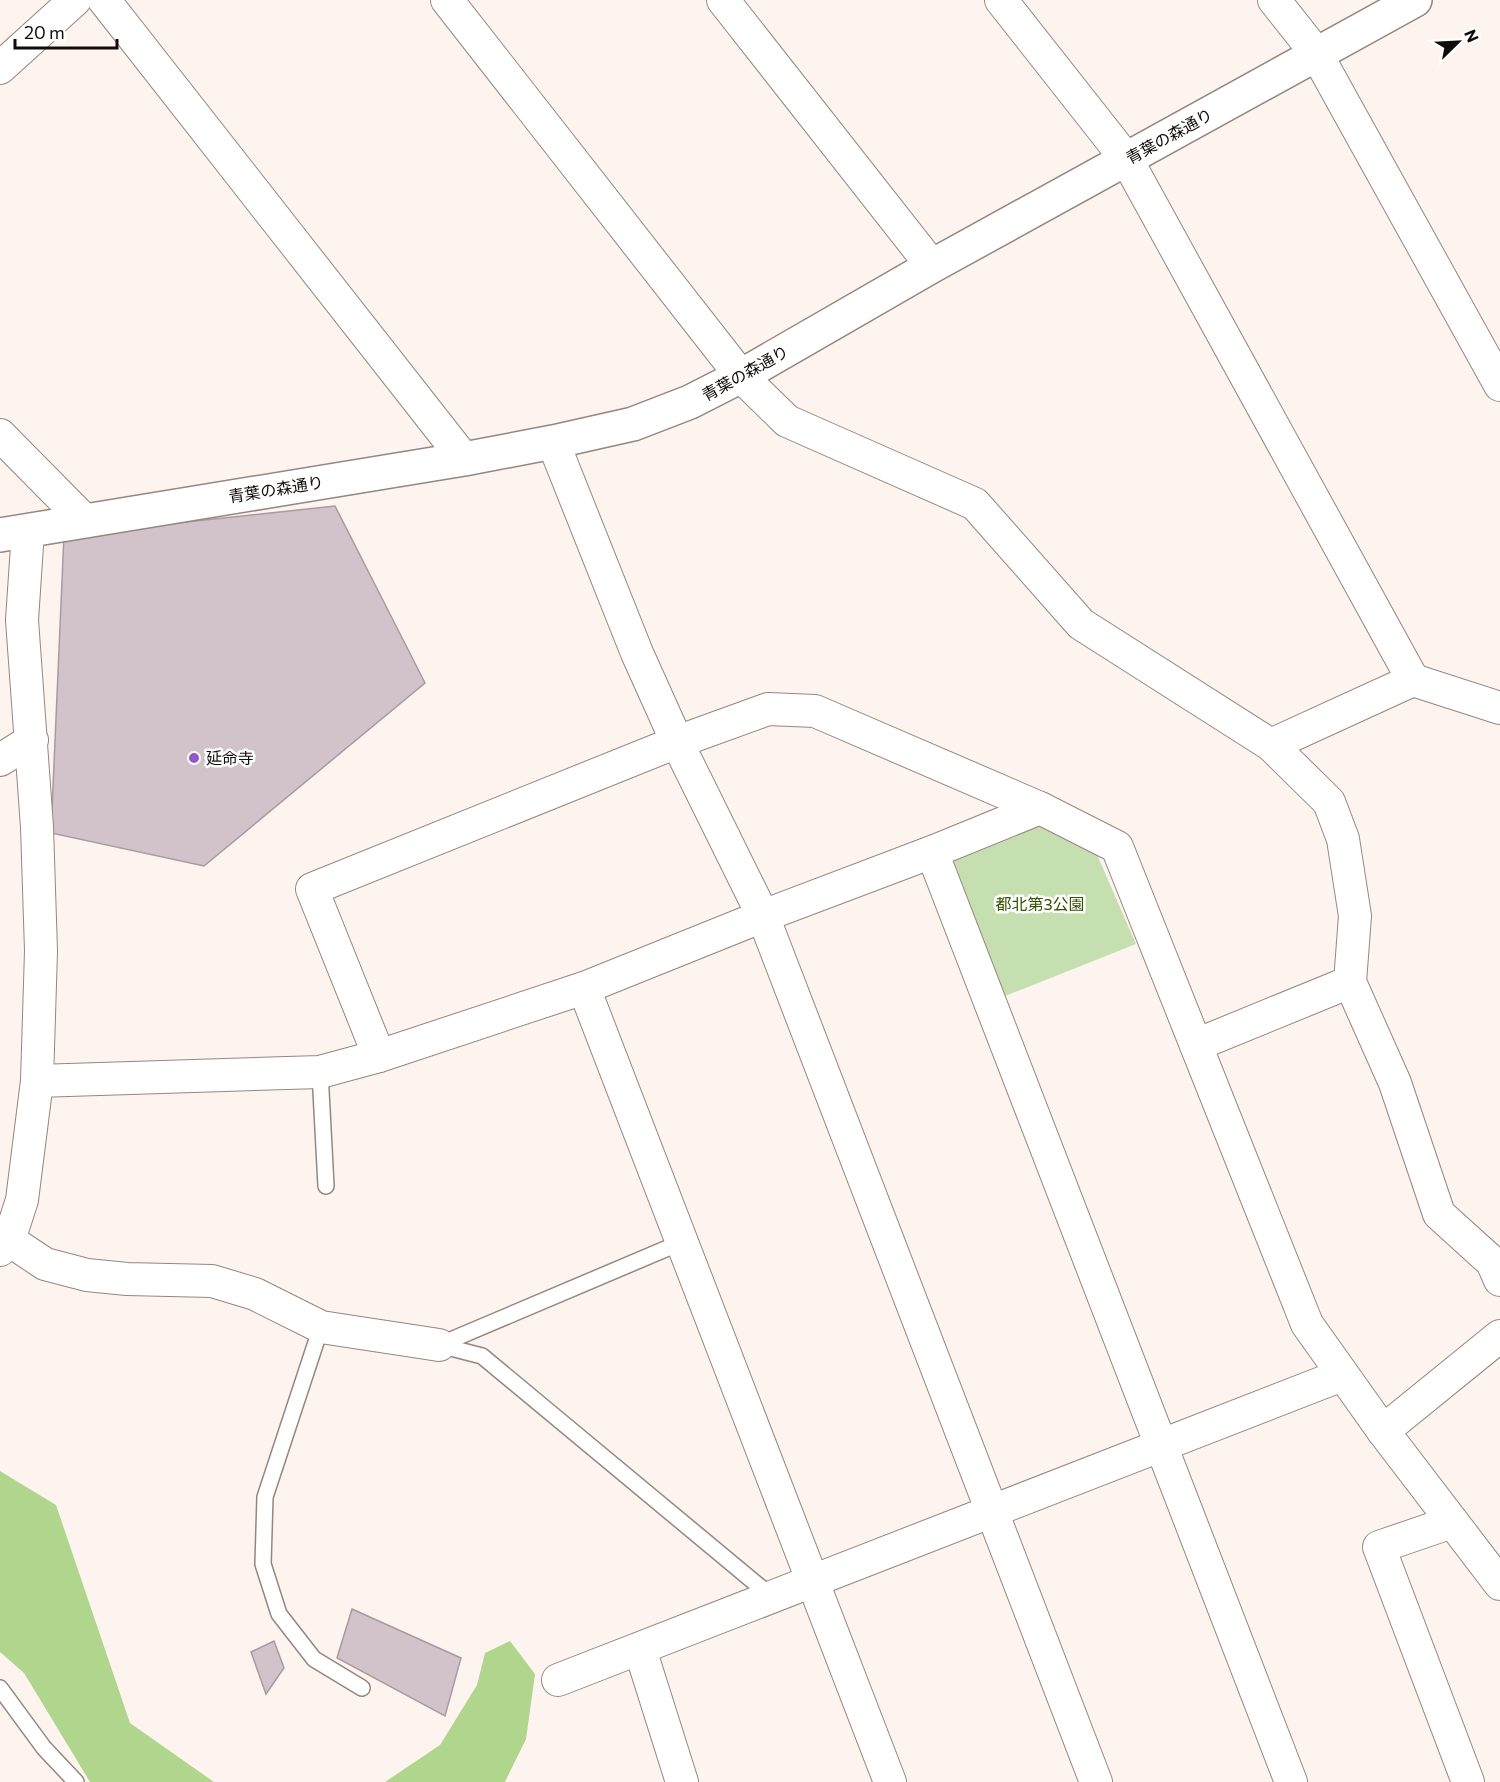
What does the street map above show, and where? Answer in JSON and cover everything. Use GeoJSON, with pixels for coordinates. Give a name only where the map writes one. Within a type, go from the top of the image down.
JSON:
{"type":"FeatureCollection","features":[{"type":"Feature","properties":{"kind":"street"},"geometry":{"type":"LineString","coordinates":[[0,68],[75,0]]}},
{"type":"Feature","properties":{"kind":"street"},"geometry":{"type":"LineString","coordinates":[[104,0],[464,459]]}},
{"type":"Feature","properties":{"kind":"street"},"geometry":{"type":"LineString","coordinates":[[447,0],[741,376],[787,421],[975,504],[1081,624],[1271,745],[1329,802],[1343,839],[1355,916],[1350,982],[1395,1083],[1439,1214],[1497,1267]]}},
{"type":"Feature","properties":{"kind":"street"},"geometry":{"type":"LineString","coordinates":[[723,0],[932,266]]}},
{"type":"Feature","properties":{"kind":"street"},"geometry":{"type":"LineString","coordinates":[[1001,0],[1127,160],[1413,680]]}},
{"type":"Feature","properties":{"kind":"street"},"geometry":{"type":"LineString","coordinates":[[1274,0],[1316,53],[1500,385]]}},
{"type":"Feature","properties":{"kind":"street","name":"青葉の森通り"},"geometry":{"type":"LineString","coordinates":[[14,533],[464,459],[633,424],[690,402],[741,376],[932,266],[1415,0]]}},
{"type":"Feature","properties":{"kind":"street"},"geometry":{"type":"LineString","coordinates":[[0,435],[84,520]]}},
{"type":"Feature","properties":{"kind":"street"},"geometry":{"type":"LineString","coordinates":[[553,442],[637,653],[677,742],[763,916],[1096,1782]]}},
{"type":"Feature","properties":{"kind":"street"},"geometry":{"type":"LineString","coordinates":[[14,533],[32,740],[41,951],[38,1081],[22,1200],[4,1245],[45,1264],[87,1275],[127,1279],[212,1281],[255,1294],[321,1327],[439,1345]]}},
{"type":"Feature","properties":{"kind":"street"},"geometry":{"type":"LineString","coordinates":[[1271,745],[1413,680],[1500,708]]}},
{"type":"Feature","properties":{"kind":"street"},"geometry":{"type":"LineString","coordinates":[[379,1056],[312,889],[677,742],[768,709],[815,711],[1040,808],[1117,847],[1307,1324],[1383,1431],[1500,1584]]}},
{"type":"Feature","properties":{"kind":"street"},"geometry":{"type":"LineString","coordinates":[[0,760],[32,740]]}},
{"type":"Feature","properties":{"kind":"street"},"geometry":{"type":"LineString","coordinates":[[38,1081],[321,1072],[379,1056],[584,988],[1040,808]]}},
{"type":"Feature","properties":{"kind":"street"},"geometry":{"type":"LineString","coordinates":[[932,852],[1291,1782]]}},
{"type":"Feature","properties":{"kind":"street"},"geometry":{"type":"LineString","coordinates":[[1196,1046],[1350,982]]}},
{"type":"Feature","properties":{"kind":"street"},"geometry":{"type":"LineString","coordinates":[[584,988],[890,1782]]}},
{"type":"Feature","properties":{"kind":"street"},"geometry":{"type":"LineString","coordinates":[[1383,1431],[1500,1336]]}},
{"type":"Feature","properties":{"kind":"street"},"geometry":{"type":"LineString","coordinates":[[558,1680],[1342,1375]]}},
{"type":"Feature","properties":{"kind":"street"},"geometry":{"type":"LineString","coordinates":[[1452,1522],[1379,1547],[1468,1782]]}},
{"type":"Feature","properties":{"kind":"street"},"geometry":{"type":"LineString","coordinates":[[640,1649],[682,1782]]}},
{"type":"Feature","properties":{"kind":"lane"},"geometry":{"type":"LineString","coordinates":[[321,1072],[326,1186]]}},
{"type":"Feature","properties":{"kind":"lane"},"geometry":{"type":"LineString","coordinates":[[439,1345],[682,1242]]}},
{"type":"Feature","properties":{"kind":"lane"},"geometry":{"type":"LineString","coordinates":[[321,1327],[265,1497],[263,1564],[279,1614],[314,1659],[362,1688]]}},
{"type":"Feature","properties":{"kind":"lane"},"geometry":{"type":"LineString","coordinates":[[439,1345],[482,1356],[771,1596]]}},
{"type":"Feature","properties":{"kind":"lane"},"geometry":{"type":"LineString","coordinates":[[0,1688],[44,1748],[76,1782]]}},
{"type":"Feature","properties":{"kind":"green space","name":"都北第3公園"},"geometry":{"type":"Polygon","coordinates":[[[1038,824],[1095,850],[1136,944],[1000,998],[949,868],[958,855],[1038,824]]]}},
{"type":"Feature","properties":{"kind":"green space"},"geometry":{"type":"Polygon","coordinates":[[[0,1471],[56,1505],[130,1723],[214,1782],[90,1782],[24,1673],[0,1652],[0,1471]]]}},
{"type":"Feature","properties":{"kind":"green space"},"geometry":{"type":"Polygon","coordinates":[[[510,1641],[535,1674],[526,1739],[505,1782],[385,1782],[440,1745],[477,1685],[485,1653],[510,1641]]]}},
{"type":"Feature","properties":{"kind":"building","name":"延命寺"},"geometry":{"type":"Polygon","coordinates":[[[335,506],[425,683],[204,866],[51,833],[64,535],[335,506]]]}},
{"type":"Feature","properties":{"kind":"building"},"geometry":{"type":"Polygon","coordinates":[[[352,1609],[461,1658],[445,1716],[337,1658],[352,1609]]]}},
{"type":"Feature","properties":{"kind":"building"},"geometry":{"type":"Polygon","coordinates":[[[274,1641],[284,1668],[266,1694],[251,1652],[274,1641]]]}},
{"type":"Feature","properties":{"kind":"place","name":"延命寺"},"geometry":{"type":"Point","coordinates":[194,758]}}]}
